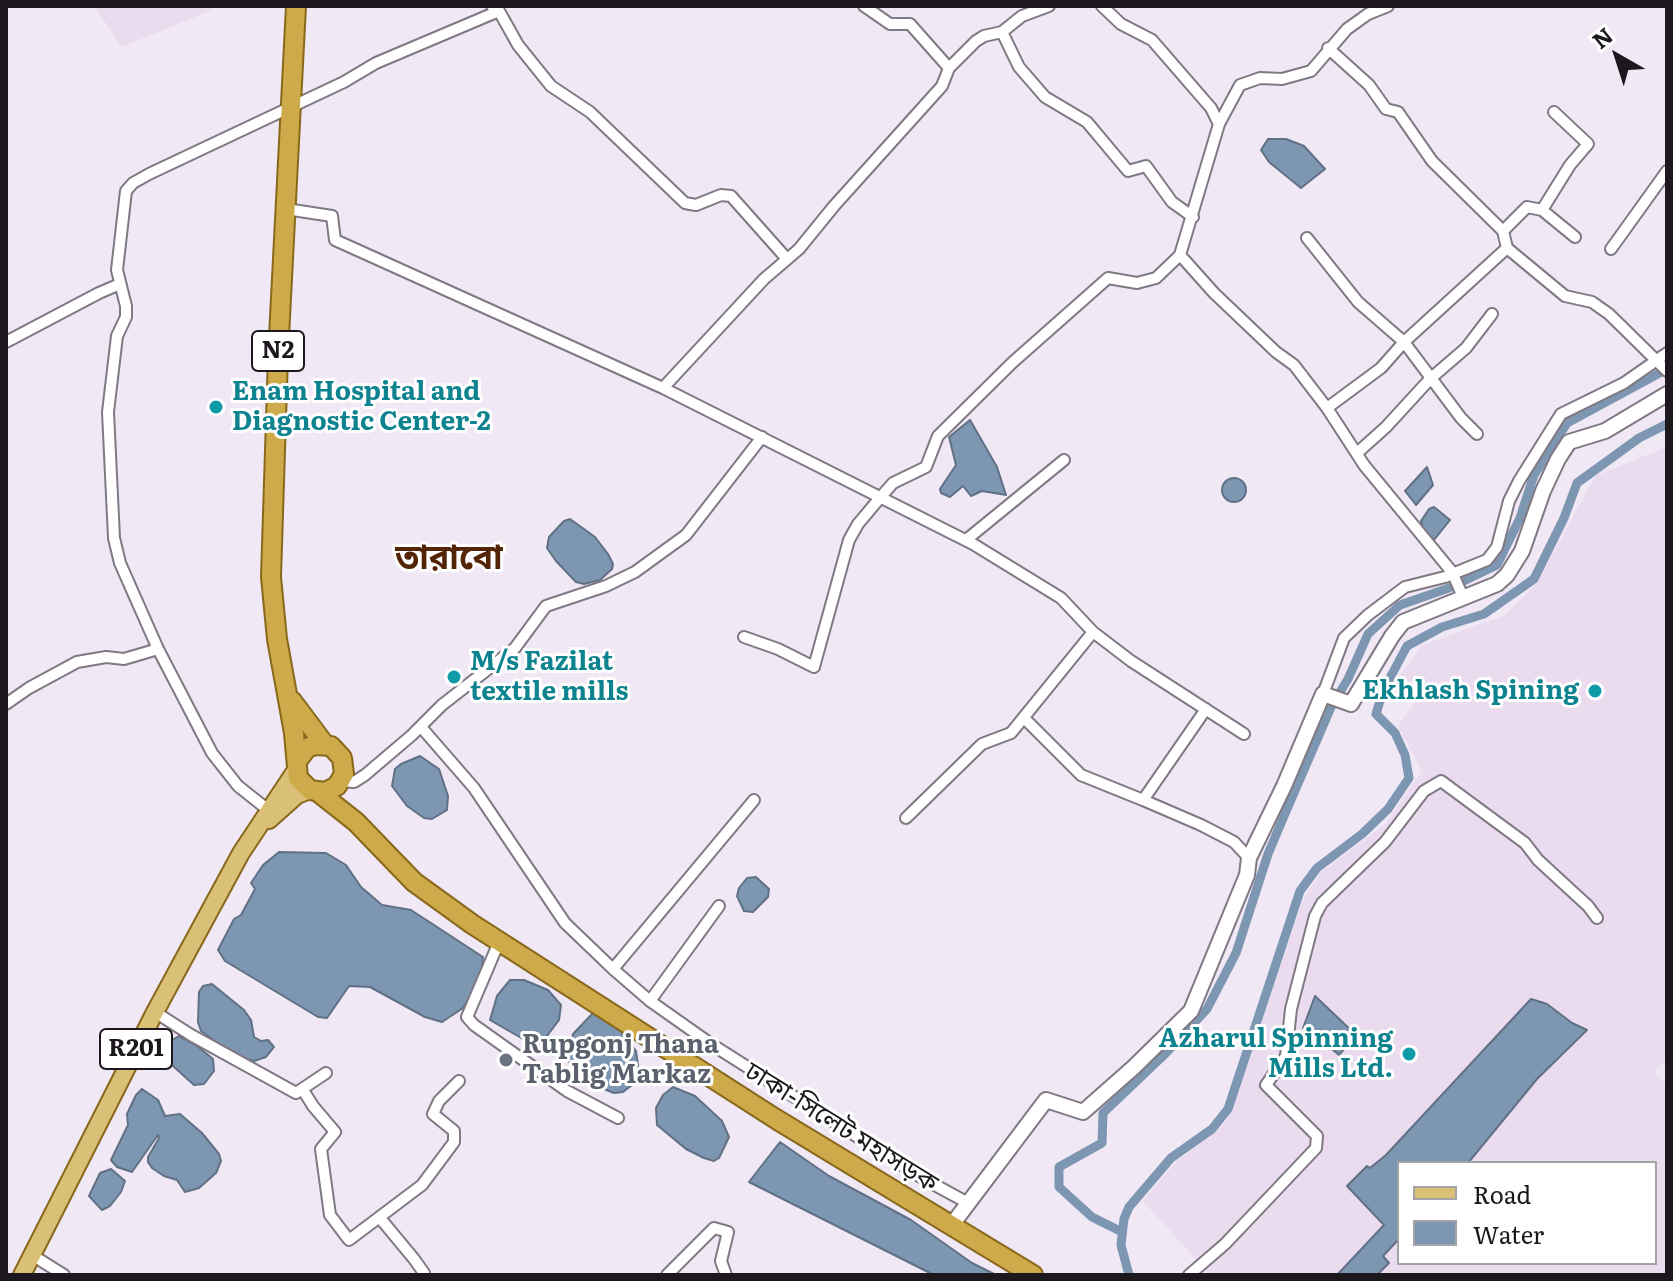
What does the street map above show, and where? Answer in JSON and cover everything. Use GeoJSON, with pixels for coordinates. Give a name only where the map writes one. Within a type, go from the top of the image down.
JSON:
{"type":"FeatureCollection","features":[{"type":"Feature","properties":{"kind":"highway","name":"N2"},"geometry":{"type":"LineString","coordinates":[[296,6],[278,356],[271,577],[277,639],[297,766],[303,785],[314,791]]}},
{"type":"Feature","properties":{"kind":"highway","name":"N2"},"geometry":{"type":"LineString","coordinates":[[288,696],[325,745],[338,751],[345,766],[341,781]]}},
{"type":"Feature","properties":{"kind":"highway"},"geometry":{"type":"LineString","coordinates":[[297,766],[307,748],[325,745]]}},
{"type":"Feature","properties":{"kind":"highway"},"geometry":{"type":"LineString","coordinates":[[314,791],[331,790],[341,781]]}},
{"type":"Feature","properties":{"kind":"highway","name":"ঢাকা-সিলেট মহাসড়ক"},"geometry":{"type":"LineString","coordinates":[[341,781],[356,822]]}},
{"type":"Feature","properties":{"kind":"highway","name":"ঢাকা-সিলেট মহাসড়ক"},"geometry":{"type":"LineString","coordinates":[[314,791],[356,822],[414,882],[499,942],[654,1043],[1033,1275]]}},
{"type":"Feature","properties":{"kind":"main road"},"geometry":{"type":"LineString","coordinates":[[272,812],[297,766]]}},
{"type":"Feature","properties":{"kind":"main road"},"geometry":{"type":"LineString","coordinates":[[272,812],[297,795],[314,791]]}},
{"type":"Feature","properties":{"kind":"main road","name":"R201"},"geometry":{"type":"LineString","coordinates":[[22,1275],[155,1012],[241,853],[272,812]]}},
{"type":"Feature","properties":{"kind":"street"},"geometry":{"type":"LineString","coordinates":[[864,6],[890,24],[910,24],[949,68]]}},
{"type":"Feature","properties":{"kind":"street"},"geometry":{"type":"LineString","coordinates":[[663,388],[764,279],[799,249],[942,86],[949,68],[976,41],[1002,32],[1022,16],[1049,6]]}},
{"type":"Feature","properties":{"kind":"street"},"geometry":{"type":"LineString","coordinates":[[1102,6],[1121,24],[1152,40],[1211,108],[1219,124]]}},
{"type":"Feature","properties":{"kind":"street"},"geometry":{"type":"LineString","coordinates":[[744,637],[814,667],[849,540],[879,499],[893,483],[926,467],[938,436],[1013,362],[1108,278],[1137,283],[1156,278],[1180,255],[1219,124],[1240,85],[1260,78],[1282,79],[1311,71],[1347,29],[1368,14],[1388,6]]}},
{"type":"Feature","properties":{"kind":"street"},"geometry":{"type":"LineString","coordinates":[[272,812],[238,786],[212,753],[158,649],[120,563],[114,538],[108,412],[117,336],[126,317],[117,270],[126,191],[133,183],[344,82],[376,63],[496,8],[518,45],[551,86],[590,112],[685,203],[696,205],[721,195],[731,196],[787,259]]}},
{"type":"Feature","properties":{"kind":"street"},"geometry":{"type":"LineString","coordinates":[[1002,32],[1019,67],[1045,97],[1087,122],[1128,171],[1146,166],[1172,202],[1193,217]]}},
{"type":"Feature","properties":{"kind":"street"},"geometry":{"type":"LineString","coordinates":[[1328,48],[1369,85],[1386,109],[1398,112],[1432,161],[1503,231],[1507,248],[1565,296],[1592,302],[1609,314],[1661,358],[1667,371]]}},
{"type":"Feature","properties":{"kind":"street"},"geometry":{"type":"LineString","coordinates":[[1542,210],[1570,165],[1588,144],[1554,112]]}},
{"type":"Feature","properties":{"kind":"street"},"geometry":{"type":"LineString","coordinates":[[1611,249],[1665,179]]}},
{"type":"Feature","properties":{"kind":"street"},"geometry":{"type":"LineString","coordinates":[[1503,231],[1527,207],[1542,210],[1575,237]]}},
{"type":"Feature","properties":{"kind":"street"},"geometry":{"type":"LineString","coordinates":[[286,209],[332,216],[335,240],[663,388],[966,540],[1061,598],[1093,632],[1131,661],[1244,734]]}},
{"type":"Feature","properties":{"kind":"street"},"geometry":{"type":"LineString","coordinates":[[1307,238],[1358,302],[1404,342],[1430,379],[1477,434]]}},
{"type":"Feature","properties":{"kind":"street"},"geometry":{"type":"LineString","coordinates":[[1327,408],[1381,368],[1404,342],[1507,248]]}},
{"type":"Feature","properties":{"kind":"street"},"geometry":{"type":"LineString","coordinates":[[1180,255],[1214,293],[1294,365],[1357,453],[1453,574],[1463,597]]}},
{"type":"Feature","properties":{"kind":"street"},"geometry":{"type":"LineString","coordinates":[[6,342],[120,284]]}},
{"type":"Feature","properties":{"kind":"street"},"geometry":{"type":"LineString","coordinates":[[1357,453],[1430,379],[1466,348],[1492,314]]}},
{"type":"Feature","properties":{"kind":"street"},"geometry":{"type":"LineString","coordinates":[[951,1226],[1046,1100],[1083,1112],[1191,1011],[1247,875],[1249,858],[1284,786],[1344,638],[1405,587],[1453,574],[1487,560],[1497,547],[1509,501],[1561,414],[1624,383],[1661,358]]}},
{"type":"Feature","properties":{"kind":"street"},"geometry":{"type":"LineString","coordinates":[[1323,694],[1351,704],[1403,622],[1497,584],[1507,575],[1522,551],[1558,459],[1569,442],[1605,431],[1667,394]]}},
{"type":"Feature","properties":{"kind":"street"},"geometry":{"type":"LineString","coordinates":[[341,781],[354,782],[421,727],[442,705],[515,648],[546,606],[606,586],[635,572],[686,535],[762,437]]}},
{"type":"Feature","properties":{"kind":"street"},"geometry":{"type":"LineString","coordinates":[[966,540],[1064,460]]}},
{"type":"Feature","properties":{"kind":"street"},"geometry":{"type":"LineString","coordinates":[[906,818],[982,744],[1011,733],[1093,632]]}},
{"type":"Feature","properties":{"kind":"street"},"geometry":{"type":"LineString","coordinates":[[6,704],[77,662],[106,657],[124,659],[158,649]]}},
{"type":"Feature","properties":{"kind":"street"},"geometry":{"type":"LineString","coordinates":[[1143,800],[1206,709]]}},
{"type":"Feature","properties":{"kind":"street"},"geometry":{"type":"LineString","coordinates":[[1024,718],[1081,775],[1201,825],[1234,842],[1249,858]]}},
{"type":"Feature","properties":{"kind":"street"},"geometry":{"type":"LineString","coordinates":[[421,727],[474,788],[565,923],[613,969],[650,1001],[711,1044],[924,1179],[968,1203]]}},
{"type":"Feature","properties":{"kind":"street"},"geometry":{"type":"LineString","coordinates":[[1189,1275],[1225,1244],[1316,1148],[1317,1136],[1266,1085],[1286,1056],[1291,1009],[1315,916],[1322,903],[1385,842],[1424,791],[1441,781],[1525,843],[1597,918]]}},
{"type":"Feature","properties":{"kind":"street"},"geometry":{"type":"LineString","coordinates":[[613,969],[754,800]]}},
{"type":"Feature","properties":{"kind":"street"},"geometry":{"type":"LineString","coordinates":[[650,1001],[719,906]]}},
{"type":"Feature","properties":{"kind":"street"},"geometry":{"type":"LineString","coordinates":[[499,942],[467,1017],[567,1091],[618,1118]]}},
{"type":"Feature","properties":{"kind":"street"},"geometry":{"type":"LineString","coordinates":[[155,1012],[296,1093],[326,1073]]}},
{"type":"Feature","properties":{"kind":"street"},"geometry":{"type":"LineString","coordinates":[[303,1090],[335,1132],[321,1149],[330,1215],[349,1240],[422,1185],[454,1142],[454,1131],[433,1114],[439,1101],[459,1081]]}},
{"type":"Feature","properties":{"kind":"street"},"geometry":{"type":"LineString","coordinates":[[380,1218],[414,1259],[424,1273],[422,1275]]}},
{"type":"Feature","properties":{"kind":"street"},"geometry":{"type":"LineString","coordinates":[[667,1275],[714,1228],[728,1232],[721,1261],[726,1275]]}},
{"type":"Feature","properties":{"kind":"street"},"geometry":{"type":"LineString","coordinates":[[32,1255],[64,1275]]}},
{"type":"Feature","properties":{"kind":"shaded area"},"geometry":{"type":"Polygon","coordinates":[[[94,6],[210,6],[212,10],[122,47],[94,6]]]}},
{"type":"Feature","properties":{"kind":"shaded area"},"geometry":{"type":"Polygon","coordinates":[[[1667,447],[1667,1058],[1654,1072],[1667,1086],[1667,1275],[1210,1275],[1143,1201],[1176,1162],[1220,1128],[1231,1113],[1302,902],[1319,874],[1385,824],[1422,771],[1398,726],[1422,692],[1400,675],[1423,645],[1505,615],[1538,582],[1595,476],[1667,447]]]}},
{"type":"Feature","properties":{"kind":"water"},"geometry":{"type":"Polygon","coordinates":[[[1268,139],[1286,139],[1304,146],[1325,169],[1301,188],[1269,162],[1261,150],[1268,139]]]}},
{"type":"Feature","properties":{"kind":"water"},"geometry":{"type":"Polygon","coordinates":[[[970,420],[997,467],[1006,495],[982,491],[971,496],[963,486],[950,497],[941,493],[940,489],[956,465],[949,437],[970,420]]]}},
{"type":"Feature","properties":{"kind":"water"},"geometry":{"type":"Polygon","coordinates":[[[1427,467],[1433,485],[1416,505],[1405,491],[1427,467]]]}},
{"type":"Feature","properties":{"kind":"water"},"geometry":{"type":"Polygon","coordinates":[[[1234,478],[1243,481],[1246,490],[1243,499],[1234,502],[1225,499],[1222,490],[1225,481],[1234,478]]]}},
{"type":"Feature","properties":{"kind":"water"},"geometry":{"type":"Polygon","coordinates":[[[1434,507],[1450,520],[1434,540],[1424,533],[1421,521],[1434,507]]]}},
{"type":"Feature","properties":{"kind":"water"},"geometry":{"type":"Polygon","coordinates":[[[570,519],[595,537],[613,564],[600,580],[584,584],[576,582],[547,548],[549,537],[570,519]]]}},
{"type":"Feature","properties":{"kind":"water"},"geometry":{"type":"Polygon","coordinates":[[[420,756],[439,769],[448,796],[447,810],[432,819],[424,818],[407,806],[392,786],[395,769],[420,756]]]}},
{"type":"Feature","properties":{"kind":"water"},"geometry":{"type":"Polygon","coordinates":[[[279,852],[326,853],[346,865],[361,887],[382,905],[411,910],[483,957],[481,980],[463,1008],[442,1022],[425,1017],[370,987],[349,986],[327,1018],[318,1017],[225,961],[218,950],[255,889],[251,883],[263,865],[279,852]]]}},
{"type":"Feature","properties":{"kind":"water"},"geometry":{"type":"Polygon","coordinates":[[[756,877],[769,889],[768,897],[753,912],[744,911],[737,896],[739,888],[747,878],[756,877]]]}},
{"type":"Feature","properties":{"kind":"water"},"geometry":{"type":"Polygon","coordinates":[[[510,980],[524,980],[548,990],[561,1005],[559,1020],[541,1044],[530,1043],[490,1020],[497,996],[510,980]]]}},
{"type":"Feature","properties":{"kind":"water"},"geometry":{"type":"Polygon","coordinates":[[[212,984],[244,1010],[251,1020],[254,1037],[261,1041],[268,1040],[274,1047],[266,1057],[254,1061],[235,1056],[201,1031],[198,1022],[199,992],[203,986],[212,984]]]}},
{"type":"Feature","properties":{"kind":"water"},"geometry":{"type":"Polygon","coordinates":[[[1315,996],[1356,1035],[1339,1055],[1311,1031],[1303,1028],[1315,996]]]}},
{"type":"Feature","properties":{"kind":"water"},"geometry":{"type":"Polygon","coordinates":[[[1531,999],[1547,1004],[1587,1030],[1537,1079],[1470,1161],[1397,1161],[1397,1241],[1383,1256],[1389,1263],[1377,1275],[1337,1275],[1384,1225],[1347,1186],[1367,1166],[1370,1168],[1386,1155],[1531,999]]]}},
{"type":"Feature","properties":{"kind":"water"},"geometry":{"type":"Polygon","coordinates":[[[593,1013],[604,1016],[618,1028],[636,1051],[639,1073],[623,1092],[614,1093],[596,1086],[567,1060],[573,1034],[593,1013]]]}},
{"type":"Feature","properties":{"kind":"water"},"geometry":{"type":"Polygon","coordinates":[[[179,1036],[213,1059],[214,1071],[204,1084],[194,1085],[162,1056],[172,1040],[179,1036]]]}},
{"type":"Feature","properties":{"kind":"water"},"geometry":{"type":"Polygon","coordinates":[[[673,1087],[695,1096],[722,1121],[729,1137],[719,1158],[714,1161],[686,1149],[657,1125],[656,1108],[663,1095],[673,1087]]]}},
{"type":"Feature","properties":{"kind":"water"},"geometry":{"type":"Polygon","coordinates":[[[142,1089],[158,1100],[165,1116],[180,1114],[202,1133],[219,1154],[221,1161],[216,1173],[199,1188],[185,1192],[177,1180],[152,1168],[148,1157],[158,1135],[132,1172],[117,1167],[111,1160],[128,1125],[127,1114],[142,1089]]]}},
{"type":"Feature","properties":{"kind":"water"},"geometry":{"type":"Polygon","coordinates":[[[780,1142],[829,1176],[911,1220],[972,1263],[996,1275],[934,1275],[749,1182],[780,1142]]]}},
{"type":"Feature","properties":{"kind":"water"},"geometry":{"type":"Polygon","coordinates":[[[111,1169],[125,1181],[110,1206],[102,1210],[89,1196],[100,1173],[111,1169]]]}},
{"type":"Feature","properties":{"kind":"waterway"},"geometry":{"type":"LineString","coordinates":[[1122,1232],[1092,1217],[1059,1187],[1059,1167],[1102,1143],[1103,1113],[1207,1009],[1236,953],[1268,854],[1284,816],[1332,705],[1348,679],[1368,634],[1400,605],[1449,588],[1497,565],[1520,518],[1534,475],[1567,423],[1667,369]]}},
{"type":"Feature","properties":{"kind":"waterway"},"geometry":{"type":"LineString","coordinates":[[1129,1275],[1121,1245],[1124,1219],[1129,1207],[1171,1158],[1212,1129],[1228,1109],[1300,891],[1317,868],[1362,834],[1388,809],[1409,778],[1405,755],[1395,733],[1376,714],[1383,691],[1407,646],[1442,627],[1484,614],[1534,579],[1564,518],[1577,483],[1639,438],[1667,424]]}},
{"type":"Feature","properties":{"kind":"place","name":"Enam Hospital and Diagnostic Center-2"},"geometry":{"type":"Point","coordinates":[216,407]}},
{"type":"Feature","properties":{"kind":"place","name":"M/s Fazilat textile mills"},"geometry":{"type":"Point","coordinates":[454,677]}},
{"type":"Feature","properties":{"kind":"place","name":"Ekhlash Spining"},"geometry":{"type":"Point","coordinates":[1595,691]}},
{"type":"Feature","properties":{"kind":"place","name":"Azharul Spinning Mills Ltd."},"geometry":{"type":"Point","coordinates":[1409,1054]}},
{"type":"Feature","properties":{"kind":"place","name":"Rupgonj Thana Tablig Markaz"},"geometry":{"type":"Point","coordinates":[506,1060]}},
{"type":"Feature","properties":{"kind":"district","name":"তারাবো"},"geometry":{"type":"Point","coordinates":[449,559]}}]}
